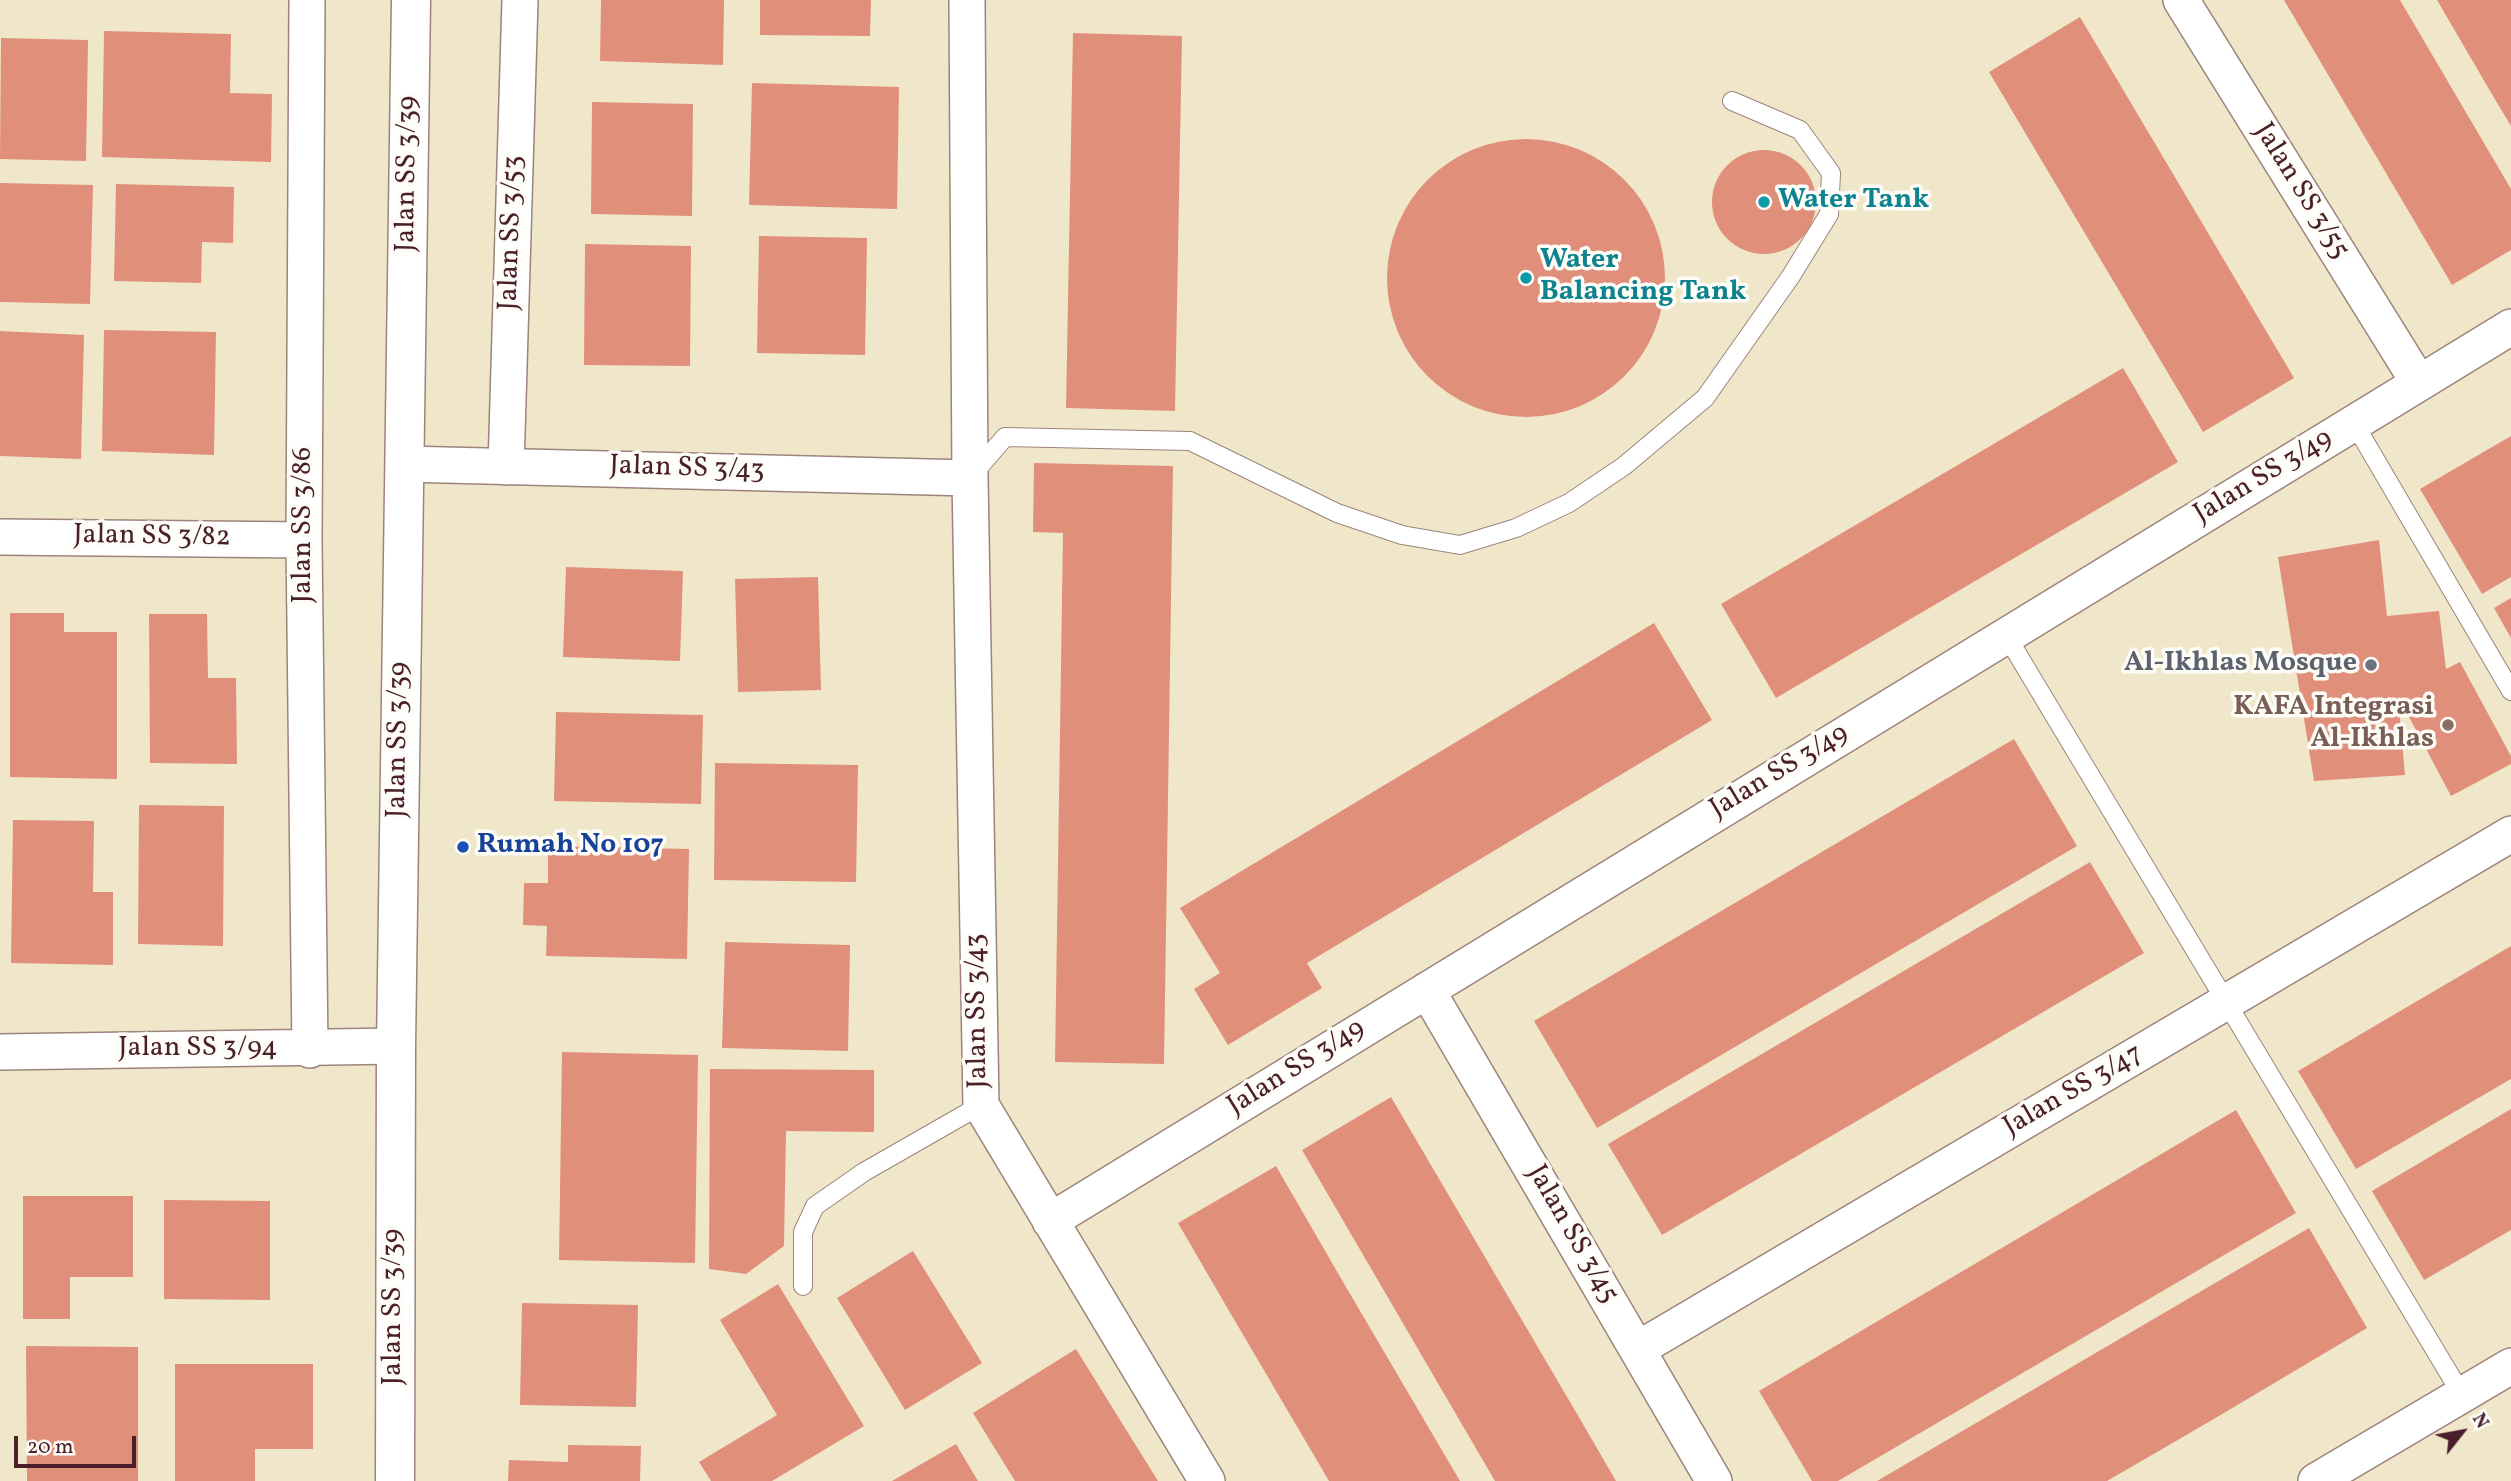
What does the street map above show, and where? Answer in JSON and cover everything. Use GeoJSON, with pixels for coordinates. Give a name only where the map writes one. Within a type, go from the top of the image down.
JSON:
{"type":"FeatureCollection","features":[{"type":"Feature","properties":{"kind":"street","name":"Jalan SS 3/86"},"geometry":{"type":"LineString","coordinates":[[307,0],[304,540],[310,1050]]}},
{"type":"Feature","properties":{"kind":"street","name":"Jalan SS 3/39"},"geometry":{"type":"LineString","coordinates":[[395,1481],[396,1046],[411,0]]}},
{"type":"Feature","properties":{"kind":"street","name":"Jalan SS 3/53"},"geometry":{"type":"LineString","coordinates":[[506,467],[520,0]]}},
{"type":"Feature","properties":{"kind":"street","name":"Jalan SS 3/43"},"geometry":{"type":"LineString","coordinates":[[967,0],[970,478],[981,1105],[1207,1481]]}},
{"type":"Feature","properties":{"kind":"street","name":"Jalan SS 3/55"},"geometry":{"type":"LineString","coordinates":[[2181,0],[2419,383]]}},
{"type":"Feature","properties":{"kind":"street","name":"Jalan SS 3/49"},"geometry":{"type":"LineString","coordinates":[[1050,1221],[2511,327]]}},
{"type":"Feature","properties":{"kind":"street","name":"Jalan SS 3/43"},"geometry":{"type":"LineString","coordinates":[[404,464],[970,478]]}},
{"type":"Feature","properties":{"kind":"street","name":"Jalan SS 3/82"},"geometry":{"type":"LineString","coordinates":[[0,537],[304,540]]}},
{"type":"Feature","properties":{"kind":"street","name":"Jalan SS 3/47"},"geometry":{"type":"LineString","coordinates":[[1638,1349],[2511,834]]}},
{"type":"Feature","properties":{"kind":"street","name":"Jalan SS 3/45"},"geometry":{"type":"LineString","coordinates":[[1427,990],[1714,1481]]}},
{"type":"Feature","properties":{"kind":"street","name":"Jalan SS 3/94"},"geometry":{"type":"LineString","coordinates":[[0,1052],[310,1050],[396,1046]]}},
{"type":"Feature","properties":{"kind":"street"},"geometry":{"type":"LineString","coordinates":[[2316,1481],[2511,1366]]}},
{"type":"Feature","properties":{"kind":"lane"},"geometry":{"type":"LineString","coordinates":[[970,478],[1004,437],[1190,441],[1336,513],[1402,535],[1460,545],[1516,528],[1569,503],[1625,466],[1705,398],[1791,276],[1829,214],[1831,173],[1800,130],[1732,101]]}},
{"type":"Feature","properties":{"kind":"lane"},"geometry":{"type":"LineString","coordinates":[[2354,423],[2511,691]]}},
{"type":"Feature","properties":{"kind":"lane"},"geometry":{"type":"LineString","coordinates":[[2006,635],[2462,1395]]}},
{"type":"Feature","properties":{"kind":"lane"},"geometry":{"type":"LineString","coordinates":[[803,1286],[803,1232],[815,1206],[864,1172],[981,1105]]}},
{"type":"Feature","properties":{"kind":"building"},"geometry":{"type":"Polygon","coordinates":[[[601,0],[724,0],[723,65],[600,61],[601,0]]]}},
{"type":"Feature","properties":{"kind":"building"},"geometry":{"type":"Polygon","coordinates":[[[760,0],[871,0],[870,36],[760,35],[760,0]]]}},
{"type":"Feature","properties":{"kind":"building"},"geometry":{"type":"Polygon","coordinates":[[[2284,0],[2400,0],[2511,189],[2511,250],[2452,285],[2284,0]]]}},
{"type":"Feature","properties":{"kind":"building"},"geometry":{"type":"Polygon","coordinates":[[[2437,0],[2511,0],[2511,126],[2493,96],[2437,0]]]}},
{"type":"Feature","properties":{"kind":"building"},"geometry":{"type":"Polygon","coordinates":[[[2080,17],[2294,378],[2203,432],[1989,72],[2080,17]]]}},
{"type":"Feature","properties":{"kind":"building"},"geometry":{"type":"Polygon","coordinates":[[[104,31],[231,34],[230,93],[272,94],[271,162],[102,157],[104,31]]]}},
{"type":"Feature","properties":{"kind":"building"},"geometry":{"type":"Polygon","coordinates":[[[1073,33],[1182,36],[1175,411],[1066,408],[1073,33]]]}},
{"type":"Feature","properties":{"kind":"building"},"geometry":{"type":"Polygon","coordinates":[[[1,38],[88,40],[86,161],[0,159],[1,38]]]}},
{"type":"Feature","properties":{"kind":"building"},"geometry":{"type":"Polygon","coordinates":[[[752,83],[899,87],[897,209],[749,205],[752,83]]]}},
{"type":"Feature","properties":{"kind":"building"},"geometry":{"type":"Polygon","coordinates":[[[592,102],[693,104],[692,216],[591,214],[592,102]]]}},
{"type":"Feature","properties":{"kind":"building","name":"Water Balancing Tank"},"geometry":{"type":"Polygon","coordinates":[[[1540,139],[1592,155],[1614,170],[1634,190],[1655,225],[1663,251],[1663,305],[1649,344],[1634,366],[1614,386],[1592,401],[1553,415],[1512,417],[1460,401],[1438,386],[1418,366],[1403,344],[1389,305],[1387,264],[1403,212],[1418,190],[1438,170],[1460,155],[1499,141],[1540,139]]]}},
{"type":"Feature","properties":{"kind":"building","name":"Water Tank"},"geometry":{"type":"Polygon","coordinates":[[[1764,150],[1784,154],[1801,165],[1812,182],[1816,202],[1812,222],[1801,239],[1784,250],[1764,254],[1744,250],[1727,239],[1716,222],[1712,202],[1716,182],[1727,165],[1744,154],[1764,150]]]}},
{"type":"Feature","properties":{"kind":"building"},"geometry":{"type":"Polygon","coordinates":[[[0,183],[93,185],[90,304],[0,302],[0,183]]]}},
{"type":"Feature","properties":{"kind":"building"},"geometry":{"type":"Polygon","coordinates":[[[116,184],[234,187],[233,243],[202,242],[201,283],[114,281],[116,184]]]}},
{"type":"Feature","properties":{"kind":"building"},"geometry":{"type":"Polygon","coordinates":[[[759,236],[867,238],[865,355],[757,353],[759,236]]]}},
{"type":"Feature","properties":{"kind":"building"},"geometry":{"type":"Polygon","coordinates":[[[585,244],[691,246],[690,366],[584,365],[585,244]]]}},
{"type":"Feature","properties":{"kind":"building"},"geometry":{"type":"Polygon","coordinates":[[[104,330],[216,332],[214,455],[102,451],[104,330]]]}},
{"type":"Feature","properties":{"kind":"building"},"geometry":{"type":"Polygon","coordinates":[[[0,331],[84,335],[81,459],[0,456],[0,331]]]}},
{"type":"Feature","properties":{"kind":"building"},"geometry":{"type":"Polygon","coordinates":[[[2123,368],[2178,462],[1776,698],[1721,604],[2123,368]]]}},
{"type":"Feature","properties":{"kind":"building"},"geometry":{"type":"Polygon","coordinates":[[[2511,436],[2511,577],[2482,594],[2420,489],[2511,436]]]}},
{"type":"Feature","properties":{"kind":"building"},"geometry":{"type":"Polygon","coordinates":[[[1034,463],[1173,466],[1164,1064],[1055,1062],[1063,533],[1033,532],[1034,463]]]}},
{"type":"Feature","properties":{"kind":"building","name":"Al-Ikhlas Mosque"},"geometry":{"type":"Polygon","coordinates":[[[2379,540],[2387,616],[2439,611],[2446,669],[2460,662],[2511,756],[2511,764],[2451,796],[2398,696],[2405,775],[2314,781],[2278,557],[2379,540]]]}},
{"type":"Feature","properties":{"kind":"building"},"geometry":{"type":"Polygon","coordinates":[[[566,567],[683,571],[680,661],[563,657],[566,567]]]}},
{"type":"Feature","properties":{"kind":"building"},"geometry":{"type":"Polygon","coordinates":[[[818,577],[821,690],[738,692],[735,579],[818,577]]]}},
{"type":"Feature","properties":{"kind":"building"},"geometry":{"type":"Polygon","coordinates":[[[2511,598],[2511,638],[2494,608],[2511,598]]]}},
{"type":"Feature","properties":{"kind":"building"},"geometry":{"type":"Polygon","coordinates":[[[10,613],[64,613],[64,632],[117,632],[117,779],[10,777],[10,613]]]}},
{"type":"Feature","properties":{"kind":"building"},"geometry":{"type":"Polygon","coordinates":[[[149,614],[207,614],[208,678],[236,678],[237,764],[150,763],[149,614]]]}},
{"type":"Feature","properties":{"kind":"building"},"geometry":{"type":"Polygon","coordinates":[[[1654,623],[1712,720],[1307,963],[1322,988],[1228,1045],[1194,989],[1220,973],[1180,908],[1654,623]]]}},
{"type":"Feature","properties":{"kind":"building"},"geometry":{"type":"Polygon","coordinates":[[[556,712],[703,715],[701,804],[554,801],[556,712]]]}},
{"type":"Feature","properties":{"kind":"building"},"geometry":{"type":"Polygon","coordinates":[[[2014,739],[2077,846],[1597,1128],[1534,1021],[2014,739]]]}},
{"type":"Feature","properties":{"kind":"building"},"geometry":{"type":"Polygon","coordinates":[[[715,763],[858,765],[856,882],[714,880],[715,763]]]}},
{"type":"Feature","properties":{"kind":"building"},"geometry":{"type":"Polygon","coordinates":[[[139,805],[224,806],[223,946],[138,944],[139,805]]]}},
{"type":"Feature","properties":{"kind":"building"},"geometry":{"type":"Polygon","coordinates":[[[13,820],[94,821],[93,892],[113,892],[113,965],[11,963],[13,820]]]}},
{"type":"Feature","properties":{"kind":"building"},"geometry":{"type":"Polygon","coordinates":[[[548,846],[689,849],[687,959],[546,956],[547,926],[523,925],[524,883],[548,883],[548,846]]]}},
{"type":"Feature","properties":{"kind":"building"},"geometry":{"type":"Polygon","coordinates":[[[2090,862],[2144,953],[1662,1235],[1608,1144],[2090,862]]]}},
{"type":"Feature","properties":{"kind":"building"},"geometry":{"type":"Polygon","coordinates":[[[725,942],[850,945],[848,1051],[722,1048],[725,942]]]}},
{"type":"Feature","properties":{"kind":"building"},"geometry":{"type":"Polygon","coordinates":[[[2511,946],[2511,1079],[2356,1169],[2298,1071],[2511,946]]]}},
{"type":"Feature","properties":{"kind":"building"},"geometry":{"type":"Polygon","coordinates":[[[562,1052],[698,1055],[695,1263],[559,1260],[562,1052]]]}},
{"type":"Feature","properties":{"kind":"building"},"geometry":{"type":"Polygon","coordinates":[[[710,1069],[874,1070],[874,1132],[786,1131],[784,1246],[746,1274],[709,1269],[710,1069]]]}},
{"type":"Feature","properties":{"kind":"building"},"geometry":{"type":"Polygon","coordinates":[[[1391,1097],[1616,1481],[1495,1481],[1302,1150],[1391,1097]]]}},
{"type":"Feature","properties":{"kind":"building"},"geometry":{"type":"Polygon","coordinates":[[[2511,1109],[2511,1230],[2424,1280],[2372,1191],[2511,1109]]]}},
{"type":"Feature","properties":{"kind":"building"},"geometry":{"type":"Polygon","coordinates":[[[2236,1110],[2296,1213],[1838,1481],[1812,1481],[1759,1391],[2236,1110]]]}},
{"type":"Feature","properties":{"kind":"building"},"geometry":{"type":"Polygon","coordinates":[[[1276,1166],[1460,1481],[1329,1481],[1225,1304],[1178,1223],[1276,1166]]]}},
{"type":"Feature","properties":{"kind":"building"},"geometry":{"type":"Polygon","coordinates":[[[23,1196],[133,1196],[133,1277],[70,1277],[70,1319],[23,1319],[23,1196]]]}},
{"type":"Feature","properties":{"kind":"building"},"geometry":{"type":"Polygon","coordinates":[[[164,1200],[270,1201],[270,1300],[164,1299],[164,1200]]]}},
{"type":"Feature","properties":{"kind":"building"},"geometry":{"type":"Polygon","coordinates":[[[2309,1228],[2367,1328],[2207,1423],[2107,1481],[1877,1481],[2309,1228]]]}},
{"type":"Feature","properties":{"kind":"building"},"geometry":{"type":"Polygon","coordinates":[[[913,1251],[982,1363],[905,1410],[837,1298],[913,1251]]]}},
{"type":"Feature","properties":{"kind":"building"},"geometry":{"type":"Polygon","coordinates":[[[778,1284],[864,1426],[772,1481],[711,1481],[699,1462],[777,1415],[720,1320],[778,1284]]]}},
{"type":"Feature","properties":{"kind":"building"},"geometry":{"type":"Polygon","coordinates":[[[522,1303],[638,1305],[636,1407],[520,1405],[522,1303]]]}},
{"type":"Feature","properties":{"kind":"building"},"geometry":{"type":"Polygon","coordinates":[[[26,1346],[138,1347],[138,1481],[27,1481],[26,1346]]]}},
{"type":"Feature","properties":{"kind":"building"},"geometry":{"type":"Polygon","coordinates":[[[1076,1349],[1158,1481],[1015,1481],[973,1413],[1076,1349]]]}},
{"type":"Feature","properties":{"kind":"building"},"geometry":{"type":"Polygon","coordinates":[[[175,1364],[313,1364],[313,1449],[255,1449],[255,1481],[175,1481],[175,1364]]]}},
{"type":"Feature","properties":{"kind":"building"},"geometry":{"type":"Polygon","coordinates":[[[956,1444],[978,1481],[892,1481],[956,1444]]]}},
{"type":"Feature","properties":{"kind":"building"},"geometry":{"type":"Polygon","coordinates":[[[568,1445],[641,1446],[640,1481],[508,1481],[509,1460],[568,1462],[568,1445]]]}},
{"type":"Feature","properties":{"kind":"place","name":"Water Tank"},"geometry":{"type":"Point","coordinates":[1764,202]}},
{"type":"Feature","properties":{"kind":"place","name":"Water Balancing Tank"},"geometry":{"type":"Point","coordinates":[1526,278]}},
{"type":"Feature","properties":{"kind":"place","name":"Al-Ikhlas Mosque"},"geometry":{"type":"Point","coordinates":[2371,665]}},
{"type":"Feature","properties":{"kind":"place","name":"KAFA Integrasi Al-Ikhlas"},"geometry":{"type":"Point","coordinates":[2448,725]}},
{"type":"Feature","properties":{"kind":"place","name":"Rumah No 107"},"geometry":{"type":"Point","coordinates":[463,847]}}]}
